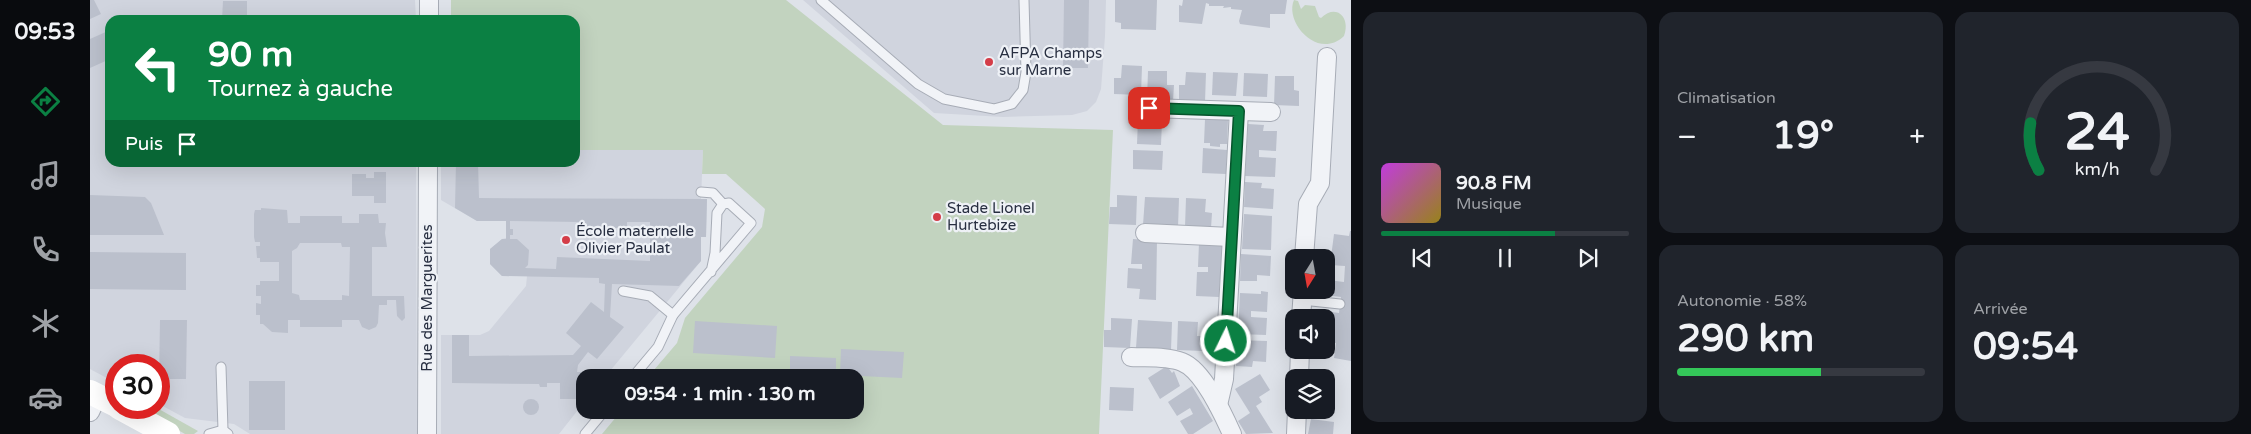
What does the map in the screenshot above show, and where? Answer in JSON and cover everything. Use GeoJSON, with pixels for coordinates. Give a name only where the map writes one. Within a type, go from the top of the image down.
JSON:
{"type":"FeatureCollection","features":[{"type":"Feature","properties":{"kind":"main road"},"geometry":{"type":"LineString","coordinates":[[140,419],[168,434]]}},
{"type":"Feature","properties":{"kind":"street"},"geometry":{"type":"LineString","coordinates":[[428,15],[429,0]]}},
{"type":"Feature","properties":{"kind":"street"},"geometry":{"type":"LineString","coordinates":[[1305,249],[1308,204],[1320,183],[1327,57]]}},
{"type":"Feature","properties":{"kind":"street"},"geometry":{"type":"LineString","coordinates":[[1149,108],[1271,112]]}},
{"type":"Feature","properties":{"kind":"street"},"geometry":{"type":"LineString","coordinates":[[1218,404],[1224,379],[1239,111]]}},
{"type":"Feature","properties":{"kind":"street","name":"Rue des Marguerites"},"geometry":{"type":"LineString","coordinates":[[427,434],[428,167]]}},
{"type":"Feature","properties":{"kind":"street"},"geometry":{"type":"LineString","coordinates":[[1145,234],[1172,243],[1231,238]]}},
{"type":"Feature","properties":{"kind":"street"},"geometry":{"type":"LineString","coordinates":[[1131,357],[1182,362],[1197,374],[1218,404],[1232,434]]}},
{"type":"Feature","properties":{"kind":"street"},"geometry":{"type":"LineString","coordinates":[[1296,434],[1297,419]]}},
{"type":"Feature","properties":{"kind":"lane"},"geometry":{"type":"LineString","coordinates":[[821,0],[918,84],[944,99],[994,109],[1012,104],[1023,90],[1026,72],[1024,0]]}},
{"type":"Feature","properties":{"kind":"lane"},"geometry":{"type":"LineString","coordinates":[[701,192],[713,193],[723,204]]}},
{"type":"Feature","properties":{"kind":"lane"},"geometry":{"type":"LineString","coordinates":[[640,369],[658,347],[673,315],[711,272],[751,223],[729,203],[723,204],[717,213],[715,253],[711,272]]}},
{"type":"Feature","properties":{"kind":"lane"},"geometry":{"type":"LineString","coordinates":[[623,291],[650,296],[673,315]]}},
{"type":"Feature","properties":{"kind":"lane"},"geometry":{"type":"LineString","coordinates":[[1319,299],[1340,304]]}},
{"type":"Feature","properties":{"kind":"lane"},"geometry":{"type":"LineString","coordinates":[[209,434],[225,432],[221,367]]}},
{"type":"Feature","properties":{"kind":"lane"},"geometry":{"type":"LineString","coordinates":[[585,434],[598,419]]}},
{"type":"Feature","properties":{"kind":"shaded area"},"geometry":{"type":"Polygon","coordinates":[[[90,0],[415,0],[416,15],[105,15],[105,167],[416,167],[417,434],[250,434],[234,424],[185,418],[170,410],[170,354],[105,354],[105,377],[90,369],[90,0]]]}},
{"type":"Feature","properties":{"kind":"shaded area","name":"AFPA Champs sur Marne"},"geometry":{"type":"Polygon","coordinates":[[[803,0],[1106,0],[1101,89],[1096,102],[1087,111],[1072,115],[1003,117],[934,113],[803,0]]]}},
{"type":"Feature","properties":{"kind":"shaded area"},"geometry":{"type":"Polygon","coordinates":[[[580,150],[703,150],[701,199],[707,199],[706,237],[701,237],[701,261],[612,369],[576,369],[576,412],[559,434],[441,434],[441,335],[480,335],[489,331],[526,286],[527,276],[502,276],[490,264],[490,249],[506,238],[506,221],[477,221],[441,200],[441,167],[580,167],[580,150]]]}},
{"type":"Feature","properties":{"kind":"green space","name":"Stade Lionel Hurtebize"},"geometry":{"type":"Polygon","coordinates":[[[451,0],[786,0],[943,125],[1113,130],[1099,434],[602,434],[614,419],[864,419],[864,369],[655,369],[677,343],[685,318],[762,227],[765,209],[726,174],[702,174],[703,150],[580,150],[580,15],[451,15],[451,0]]]}},
{"type":"Feature","properties":{"kind":"green space"},"geometry":{"type":"Polygon","coordinates":[[[1294,0],[1298,1],[1301,9],[1305,5],[1315,6],[1321,18],[1332,12],[1341,14],[1344,18],[1346,29],[1344,36],[1334,43],[1324,44],[1306,36],[1294,18],[1292,9],[1294,0]]]}},
{"type":"Feature","properties":{"kind":"green space"},"geometry":{"type":"Polygon","coordinates":[[[170,415],[198,431],[194,434],[185,434],[158,419],[170,419],[170,415]]]}},
{"type":"Feature","properties":{"kind":"building"},"geometry":{"type":"Polygon","coordinates":[[[90,0],[94,0],[101,14],[90,19],[90,0]]]}},
{"type":"Feature","properties":{"kind":"building"},"geometry":{"type":"Polygon","coordinates":[[[1064,0],[1089,0],[1088,68],[1063,68],[1064,0]]]}},
{"type":"Feature","properties":{"kind":"building"},"geometry":{"type":"Polygon","coordinates":[[[1115,0],[1157,0],[1156,30],[1121,29],[1121,23],[1115,22],[1115,0]]]}},
{"type":"Feature","properties":{"kind":"building"},"geometry":{"type":"Polygon","coordinates":[[[1183,0],[1287,0],[1285,14],[1270,14],[1270,28],[1240,24],[1242,10],[1231,9],[1231,7],[1223,8],[1224,6],[1209,6],[1206,3],[1202,24],[1179,22],[1179,5],[1182,6],[1183,0]]]}},
{"type":"Feature","properties":{"kind":"building"},"geometry":{"type":"Polygon","coordinates":[[[223,1],[247,1],[247,15],[222,15],[223,1]]]}},
{"type":"Feature","properties":{"kind":"building"},"geometry":{"type":"Polygon","coordinates":[[[105,32],[105,61],[90,68],[90,39],[105,32]]]}},
{"type":"Feature","properties":{"kind":"building"},"geometry":{"type":"Polygon","coordinates":[[[1122,65],[1142,66],[1141,95],[1114,94],[1114,78],[1121,78],[1122,65]]]}},
{"type":"Feature","properties":{"kind":"building"},"geometry":{"type":"Polygon","coordinates":[[[1148,71],[1167,71],[1167,85],[1174,85],[1173,101],[1147,100],[1148,71]]]}},
{"type":"Feature","properties":{"kind":"building"},"geometry":{"type":"Polygon","coordinates":[[[1186,72],[1206,73],[1205,102],[1179,101],[1179,85],[1185,85],[1186,72]]]}},
{"type":"Feature","properties":{"kind":"building"},"geometry":{"type":"Polygon","coordinates":[[[1213,72],[1238,73],[1236,96],[1212,95],[1213,72]]]}},
{"type":"Feature","properties":{"kind":"building"},"geometry":{"type":"Polygon","coordinates":[[[1244,73],[1268,74],[1267,97],[1243,96],[1244,73]]]}},
{"type":"Feature","properties":{"kind":"building"},"geometry":{"type":"Polygon","coordinates":[[[1275,76],[1294,76],[1294,90],[1299,91],[1299,106],[1274,105],[1275,76]]]}},
{"type":"Feature","properties":{"kind":"building"},"geometry":{"type":"Polygon","coordinates":[[[1205,119],[1228,120],[1227,144],[1220,144],[1220,147],[1204,143],[1205,119]]]}},
{"type":"Feature","properties":{"kind":"building"},"geometry":{"type":"Polygon","coordinates":[[[1138,120],[1162,121],[1161,145],[1137,144],[1138,120]]]}},
{"type":"Feature","properties":{"kind":"building"},"geometry":{"type":"Polygon","coordinates":[[[1248,124],[1264,125],[1263,131],[1277,131],[1276,151],[1259,150],[1259,157],[1276,158],[1275,177],[1245,176],[1248,124]]]}},
{"type":"Feature","properties":{"kind":"building"},"geometry":{"type":"Polygon","coordinates":[[[1203,148],[1227,150],[1226,174],[1202,173],[1203,148]]]}},
{"type":"Feature","properties":{"kind":"building"},"geometry":{"type":"Polygon","coordinates":[[[1133,150],[1163,151],[1162,170],[1133,169],[1133,150]]]}},
{"type":"Feature","properties":{"kind":"building"},"geometry":{"type":"Polygon","coordinates":[[[456,167],[478,167],[479,198],[707,199],[706,237],[701,237],[701,261],[679,286],[612,284],[610,317],[624,327],[597,359],[588,352],[578,365],[576,369],[576,399],[560,399],[560,383],[547,383],[547,387],[540,387],[539,384],[452,383],[452,335],[469,335],[469,356],[573,355],[581,346],[566,333],[591,302],[604,312],[605,284],[599,283],[599,278],[502,276],[490,264],[490,249],[502,239],[506,239],[506,221],[477,221],[455,208],[456,167]],[[510,221],[510,229],[513,229],[513,235],[510,235],[510,239],[517,239],[529,250],[528,265],[525,268],[556,269],[557,257],[650,261],[650,222],[627,222],[627,228],[579,228],[580,222],[510,221]]]}},
{"type":"Feature","properties":{"kind":"building"},"geometry":{"type":"Polygon","coordinates":[[[374,172],[386,172],[386,203],[374,203],[374,196],[352,196],[352,174],[366,174],[366,178],[374,178],[374,172]]]}},
{"type":"Feature","properties":{"kind":"building"},"geometry":{"type":"Polygon","coordinates":[[[1245,182],[1262,183],[1261,188],[1274,189],[1273,209],[1244,207],[1245,182]]]}},
{"type":"Feature","properties":{"kind":"building"},"geometry":{"type":"Polygon","coordinates":[[[90,195],[145,197],[151,203],[164,235],[90,235],[90,195]]]}},
{"type":"Feature","properties":{"kind":"building"},"geometry":{"type":"Polygon","coordinates":[[[1117,195],[1137,196],[1136,225],[1109,224],[1110,207],[1117,207],[1117,195]]]}},
{"type":"Feature","properties":{"kind":"building"},"geometry":{"type":"Polygon","coordinates":[[[1145,197],[1179,198],[1178,227],[1143,225],[1145,197]]]}},
{"type":"Feature","properties":{"kind":"building"},"geometry":{"type":"Polygon","coordinates":[[[1186,198],[1206,199],[1205,212],[1212,213],[1211,228],[1185,227],[1186,198]]]}},
{"type":"Feature","properties":{"kind":"building"},"geometry":{"type":"Polygon","coordinates":[[[261,208],[287,210],[288,223],[300,223],[300,216],[342,216],[342,223],[359,223],[359,214],[378,214],[379,223],[386,223],[387,247],[372,247],[372,296],[404,296],[405,318],[402,321],[397,316],[396,300],[387,300],[387,305],[379,305],[376,327],[369,330],[362,327],[359,320],[342,320],[342,327],[300,327],[300,320],[288,320],[288,333],[272,332],[263,324],[260,324],[260,315],[256,315],[256,303],[261,304],[261,296],[256,296],[256,285],[260,285],[260,281],[279,281],[279,262],[260,262],[260,258],[257,258],[256,246],[260,246],[260,242],[255,242],[254,214],[255,210],[261,210],[261,208]],[[300,243],[292,251],[292,293],[299,295],[300,300],[342,300],[342,295],[349,296],[350,247],[342,247],[341,243],[300,243]]]}},
{"type":"Feature","properties":{"kind":"building"},"geometry":{"type":"Polygon","coordinates":[[[1244,214],[1272,216],[1271,250],[1242,249],[1244,214]]]}},
{"type":"Feature","properties":{"kind":"building"},"geometry":{"type":"Polygon","coordinates":[[[1351,231],[1351,361],[1335,358],[1335,312],[1339,313],[1341,297],[1335,296],[1335,281],[1344,282],[1345,266],[1335,265],[1335,249],[1332,249],[1334,234],[1349,236],[1351,231]]]}},
{"type":"Feature","properties":{"kind":"building"},"geometry":{"type":"Polygon","coordinates":[[[1133,239],[1157,241],[1156,300],[1139,299],[1140,289],[1127,288],[1128,268],[1142,269],[1142,264],[1131,264],[1133,239]]]}},
{"type":"Feature","properties":{"kind":"building"},"geometry":{"type":"Polygon","coordinates":[[[1199,243],[1222,244],[1219,297],[1196,296],[1197,272],[1208,272],[1208,267],[1198,267],[1199,243]]]}},
{"type":"Feature","properties":{"kind":"building"},"geometry":{"type":"Polygon","coordinates":[[[90,252],[186,253],[186,290],[90,289],[90,252]]]}},
{"type":"Feature","properties":{"kind":"building"},"geometry":{"type":"Polygon","coordinates":[[[1241,254],[1271,256],[1270,276],[1257,275],[1257,281],[1240,281],[1241,254]]]}},
{"type":"Feature","properties":{"kind":"building"},"geometry":{"type":"Polygon","coordinates":[[[1261,291],[1268,292],[1267,312],[1251,311],[1251,317],[1267,318],[1266,335],[1238,334],[1240,293],[1261,294],[1261,291]]]}},
{"type":"Feature","properties":{"kind":"building"},"geometry":{"type":"Polygon","coordinates":[[[1111,318],[1132,319],[1130,348],[1104,347],[1104,330],[1111,330],[1111,318]]]}},
{"type":"Feature","properties":{"kind":"building"},"geometry":{"type":"Polygon","coordinates":[[[160,320],[187,320],[186,379],[170,379],[170,354],[159,354],[160,320]]]}},
{"type":"Feature","properties":{"kind":"building"},"geometry":{"type":"Polygon","coordinates":[[[1138,320],[1172,322],[1171,350],[1136,348],[1138,320]]]}},
{"type":"Feature","properties":{"kind":"building"},"geometry":{"type":"Polygon","coordinates":[[[695,321],[777,326],[775,358],[693,353],[695,321]]]}},
{"type":"Feature","properties":{"kind":"building"},"geometry":{"type":"Polygon","coordinates":[[[1178,321],[1198,322],[1197,336],[1203,336],[1203,351],[1177,350],[1178,321]]]}},
{"type":"Feature","properties":{"kind":"building"},"geometry":{"type":"Polygon","coordinates":[[[1237,340],[1267,341],[1266,362],[1253,361],[1252,367],[1236,366],[1237,340]]]}},
{"type":"Feature","properties":{"kind":"building"},"geometry":{"type":"Polygon","coordinates":[[[841,349],[904,352],[902,378],[864,376],[864,369],[840,369],[841,349]]]}},
{"type":"Feature","properties":{"kind":"building"},"geometry":{"type":"Polygon","coordinates":[[[790,356],[836,358],[836,369],[790,369],[790,356]]]}},
{"type":"Feature","properties":{"kind":"building"},"geometry":{"type":"Polygon","coordinates":[[[1167,366],[1172,373],[1174,371],[1180,386],[1160,399],[1148,378],[1167,366]]]}},
{"type":"Feature","properties":{"kind":"building"},"geometry":{"type":"Polygon","coordinates":[[[1260,374],[1270,390],[1259,397],[1262,402],[1256,406],[1273,433],[1246,434],[1238,421],[1250,413],[1235,389],[1260,374]]]}},
{"type":"Feature","properties":{"kind":"building"},"geometry":{"type":"Polygon","coordinates":[[[249,381],[285,381],[285,430],[249,430],[249,381]]]}},
{"type":"Feature","properties":{"kind":"building"},"geometry":{"type":"Polygon","coordinates":[[[1192,386],[1213,421],[1193,434],[1188,434],[1180,421],[1193,414],[1190,408],[1177,416],[1168,402],[1192,386]]]}},
{"type":"Feature","properties":{"kind":"building"},"geometry":{"type":"Polygon","coordinates":[[[1110,387],[1134,388],[1133,411],[1109,410],[1110,387]]]}},
{"type":"Feature","properties":{"kind":"building"},"geometry":{"type":"Polygon","coordinates":[[[531,399],[539,407],[531,415],[523,407],[531,399]]]}},
{"type":"Feature","properties":{"kind":"building"},"geometry":{"type":"Polygon","coordinates":[[[1311,419],[1334,422],[1333,434],[1308,434],[1311,419]]]}},
{"type":"Feature","properties":{"kind":"place","name":"AFPA Champs sur Marne"},"geometry":{"type":"Point","coordinates":[989,62]}},
{"type":"Feature","properties":{"kind":"place","name":"Stade Lionel Hurtebize"},"geometry":{"type":"Point","coordinates":[937,217]}},
{"type":"Feature","properties":{"kind":"place","name":"École maternelle Olivier Paulat"},"geometry":{"type":"Point","coordinates":[566,240]}},
{"type":"Feature","properties":{"kind":"route"},"geometry":{"type":"LineString","coordinates":[[1149,108],[1239,111],[1226,341]]}}]}
